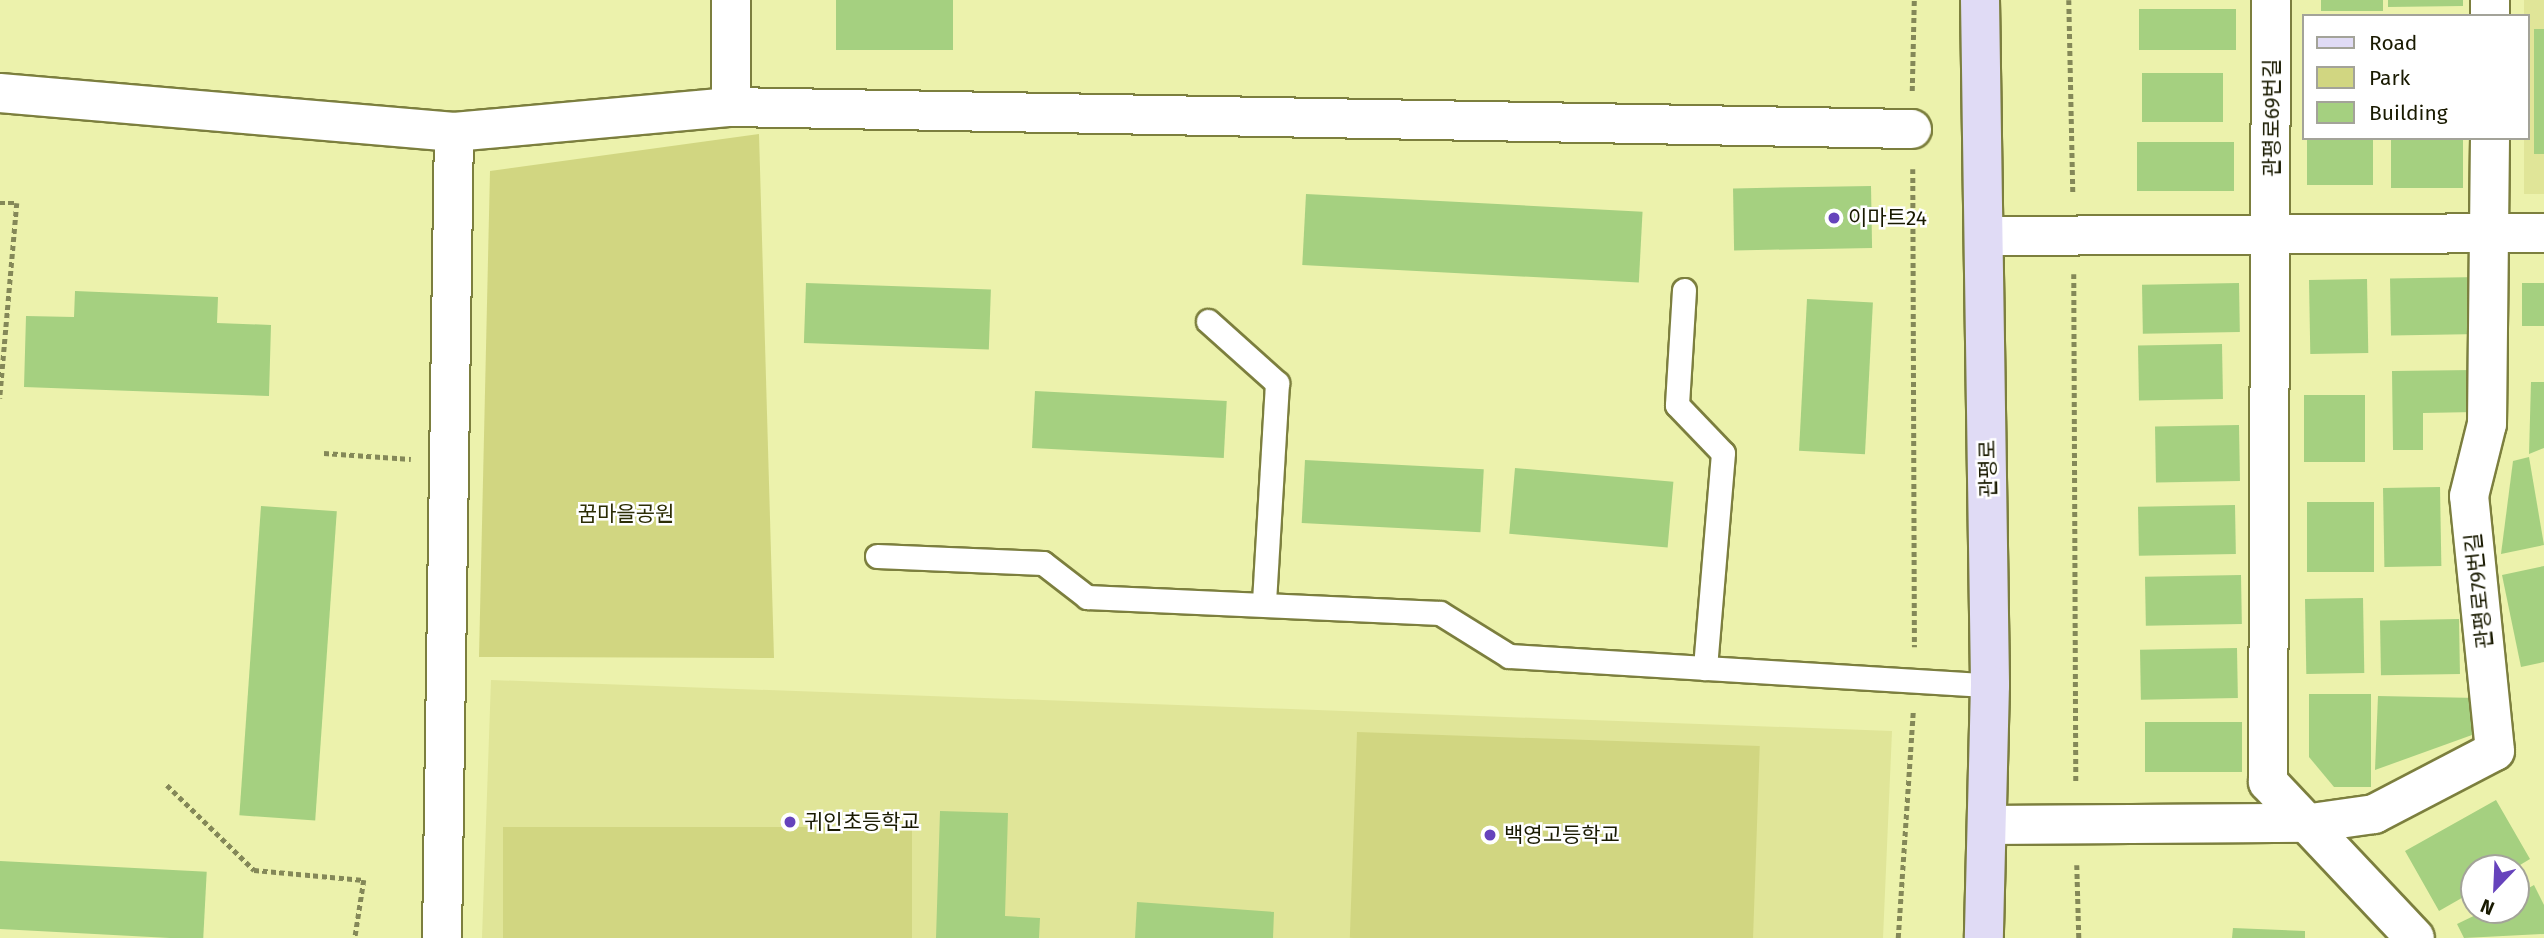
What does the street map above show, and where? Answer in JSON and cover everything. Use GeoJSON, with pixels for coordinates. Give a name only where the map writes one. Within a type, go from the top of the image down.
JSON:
{"type":"FeatureCollection","features":[{"type":"Feature","properties":{"kind":"street"},"geometry":{"type":"LineString","coordinates":[[731,0],[731,107]]}},
{"type":"Feature","properties":{"kind":"street","name":"관평로"},"geometry":{"type":"LineString","coordinates":[[1980,0],[1987,236],[1990,685],[1984,938]]}},
{"type":"Feature","properties":{"kind":"street","name":"관평로69번길"},"geometry":{"type":"LineString","coordinates":[[2271,0],[2272,236]]}},
{"type":"Feature","properties":{"kind":"street"},"geometry":{"type":"LineString","coordinates":[[0,93],[454,132],[731,107],[1912,129]]}},
{"type":"Feature","properties":{"kind":"street"},"geometry":{"type":"LineString","coordinates":[[442,938],[454,132]]}},
{"type":"Feature","properties":{"kind":"street"},"geometry":{"type":"LineString","coordinates":[[2490,140],[2490,233]]}},
{"type":"Feature","properties":{"kind":"street","name":"관평로79번길"},"geometry":{"type":"LineString","coordinates":[[2311,822],[2374,814],[2495,751],[2469,496],[2487,424],[2490,233]]}},
{"type":"Feature","properties":{"kind":"street"},"geometry":{"type":"LineString","coordinates":[[1987,236],[2544,233]]}},
{"type":"Feature","properties":{"kind":"street"},"geometry":{"type":"LineString","coordinates":[[2272,236],[2268,782],[2311,822],[2415,938]]}},
{"type":"Feature","properties":{"kind":"street"},"geometry":{"type":"LineString","coordinates":[[1987,825],[2311,822]]}},
{"type":"Feature","properties":{"kind":"lane"},"geometry":{"type":"LineString","coordinates":[[1684,290],[1676,405],[1723,453],[1706,668]]}},
{"type":"Feature","properties":{"kind":"lane"},"geometry":{"type":"LineString","coordinates":[[1208,321],[1277,383],[1264,603]]}},
{"type":"Feature","properties":{"kind":"lane"},"geometry":{"type":"LineString","coordinates":[[877,555],[1043,563],[1087,597],[1440,613],[1509,656],[1990,685]]}},
{"type":"Feature","properties":{"kind":"path"},"geometry":{"type":"LineString","coordinates":[[1898,938],[1915,681],[1912,129],[1914,0]]}},
{"type":"Feature","properties":{"kind":"path"},"geometry":{"type":"LineString","coordinates":[[2069,0],[2072,130]]}},
{"type":"Feature","properties":{"kind":"path"},"geometry":{"type":"LineString","coordinates":[[0,203],[18,203],[0,398]]}},
{"type":"Feature","properties":{"kind":"path"},"geometry":{"type":"LineString","coordinates":[[2074,309],[2079,938]]}},
{"type":"Feature","properties":{"kind":"path"},"geometry":{"type":"LineString","coordinates":[[324,453],[449,461]]}},
{"type":"Feature","properties":{"kind":"path"},"geometry":{"type":"LineString","coordinates":[[167,785],[254,870],[364,880],[355,938]]}},
{"type":"Feature","properties":{"kind":"shaded area"},"geometry":{"type":"Polygon","coordinates":[[[2524,0],[2544,0],[2544,194],[2524,194],[2524,140],[2530,140],[2530,14],[2524,14],[2524,0]]]}},
{"type":"Feature","properties":{"kind":"shaded area"},"geometry":{"type":"Polygon","coordinates":[[[491,680],[1892,731],[1883,938],[482,938],[491,680]]]}},
{"type":"Feature","properties":{"kind":"green space","name":"꿈마을공원"},"geometry":{"type":"Polygon","coordinates":[[[759,134],[774,658],[479,657],[490,171],[759,134]]]}},
{"type":"Feature","properties":{"kind":"green space"},"geometry":{"type":"Polygon","coordinates":[[[1357,732],[1760,746],[1753,938],[1350,938],[1357,732]]]}},
{"type":"Feature","properties":{"kind":"green space"},"geometry":{"type":"Polygon","coordinates":[[[503,827],[912,827],[912,938],[503,938],[503,827]]]}},
{"type":"Feature","properties":{"kind":"building"},"geometry":{"type":"Polygon","coordinates":[[[836,0],[953,0],[953,50],[836,50],[836,0]]]}},
{"type":"Feature","properties":{"kind":"building"},"geometry":{"type":"Polygon","coordinates":[[[2321,0],[2383,0],[2383,11],[2321,11],[2321,0]]]}},
{"type":"Feature","properties":{"kind":"building"},"geometry":{"type":"Polygon","coordinates":[[[2388,0],[2463,0],[2463,6],[2388,7],[2388,0]]]}},
{"type":"Feature","properties":{"kind":"building"},"geometry":{"type":"Polygon","coordinates":[[[2139,9],[2236,9],[2236,50],[2139,50],[2139,9]]]}},
{"type":"Feature","properties":{"kind":"building"},"geometry":{"type":"Polygon","coordinates":[[[2534,29],[2544,29],[2544,154],[2534,154],[2534,29]]]}},
{"type":"Feature","properties":{"kind":"building"},"geometry":{"type":"Polygon","coordinates":[[[2142,73],[2223,73],[2223,122],[2142,122],[2142,73]]]}},
{"type":"Feature","properties":{"kind":"building"},"geometry":{"type":"Polygon","coordinates":[[[2307,140],[2373,140],[2373,185],[2307,185],[2307,140]]]}},
{"type":"Feature","properties":{"kind":"building"},"geometry":{"type":"Polygon","coordinates":[[[2391,140],[2463,140],[2463,188],[2391,188],[2391,140]]]}},
{"type":"Feature","properties":{"kind":"building"},"geometry":{"type":"Polygon","coordinates":[[[2137,142],[2234,142],[2234,191],[2137,191],[2137,142]]]}},
{"type":"Feature","properties":{"kind":"building"},"geometry":{"type":"Polygon","coordinates":[[[1871,186],[1872,248],[1734,250],[1733,188],[1871,186]]]}},
{"type":"Feature","properties":{"kind":"building"},"geometry":{"type":"Polygon","coordinates":[[[1306,194],[1643,212],[1639,283],[1302,265],[1306,194]]]}},
{"type":"Feature","properties":{"kind":"building"},"geometry":{"type":"Polygon","coordinates":[[[2479,277],[2480,334],[2391,336],[2390,279],[2479,277]]]}},
{"type":"Feature","properties":{"kind":"building"},"geometry":{"type":"Polygon","coordinates":[[[2367,279],[2368,353],[2310,354],[2309,280],[2367,279]]]}},
{"type":"Feature","properties":{"kind":"building"},"geometry":{"type":"Polygon","coordinates":[[[806,283],[991,289],[989,349],[804,343],[806,283]]]}},
{"type":"Feature","properties":{"kind":"building"},"geometry":{"type":"Polygon","coordinates":[[[2239,283],[2240,332],[2143,334],[2142,285],[2239,283]]]}},
{"type":"Feature","properties":{"kind":"building"},"geometry":{"type":"Polygon","coordinates":[[[2522,283],[2544,283],[2544,326],[2522,326],[2522,283]]]}},
{"type":"Feature","properties":{"kind":"building"},"geometry":{"type":"Polygon","coordinates":[[[75,291],[218,297],[217,323],[271,325],[269,396],[24,387],[26,316],[74,317],[75,291]]]}},
{"type":"Feature","properties":{"kind":"building"},"geometry":{"type":"Polygon","coordinates":[[[1807,299],[1873,302],[1865,454],[1799,451],[1807,299]]]}},
{"type":"Feature","properties":{"kind":"building"},"geometry":{"type":"Polygon","coordinates":[[[2222,344],[2223,399],[2139,400],[2138,345],[2222,344]]]}},
{"type":"Feature","properties":{"kind":"building"},"geometry":{"type":"Polygon","coordinates":[[[2474,370],[2475,412],[2423,413],[2423,450],[2393,450],[2392,371],[2474,370]]]}},
{"type":"Feature","properties":{"kind":"building"},"geometry":{"type":"Polygon","coordinates":[[[2531,382],[2544,382],[2544,448],[2529,454],[2531,382]]]}},
{"type":"Feature","properties":{"kind":"building"},"geometry":{"type":"Polygon","coordinates":[[[1035,391],[1227,401],[1224,458],[1032,448],[1035,391]]]}},
{"type":"Feature","properties":{"kind":"building"},"geometry":{"type":"Polygon","coordinates":[[[2304,395],[2365,395],[2365,462],[2304,462],[2304,395]]]}},
{"type":"Feature","properties":{"kind":"building"},"geometry":{"type":"Polygon","coordinates":[[[2239,425],[2240,481],[2156,482],[2155,426],[2239,425]]]}},
{"type":"Feature","properties":{"kind":"building"},"geometry":{"type":"Polygon","coordinates":[[[2529,457],[2544,545],[2501,554],[2513,461],[2529,457]]]}},
{"type":"Feature","properties":{"kind":"building"},"geometry":{"type":"Polygon","coordinates":[[[1305,460],[1484,469],[1480,532],[1302,523],[1305,460]]]}},
{"type":"Feature","properties":{"kind":"building"},"geometry":{"type":"Polygon","coordinates":[[[1515,468],[1673,482],[1668,548],[1509,534],[1515,468]]]}},
{"type":"Feature","properties":{"kind":"building"},"geometry":{"type":"Polygon","coordinates":[[[2440,487],[2441,566],[2384,567],[2383,488],[2440,487]]]}},
{"type":"Feature","properties":{"kind":"building"},"geometry":{"type":"Polygon","coordinates":[[[2307,502],[2374,502],[2374,572],[2307,572],[2307,502]]]}},
{"type":"Feature","properties":{"kind":"building"},"geometry":{"type":"Polygon","coordinates":[[[2235,505],[2236,554],[2139,556],[2138,507],[2235,505]]]}},
{"type":"Feature","properties":{"kind":"building"},"geometry":{"type":"Polygon","coordinates":[[[261,506],[337,511],[315,821],[239,815],[261,506]]]}},
{"type":"Feature","properties":{"kind":"building"},"geometry":{"type":"Polygon","coordinates":[[[2544,566],[2544,662],[2521,667],[2502,575],[2544,566]]]}},
{"type":"Feature","properties":{"kind":"building"},"geometry":{"type":"Polygon","coordinates":[[[2241,575],[2242,624],[2146,626],[2145,577],[2241,575]]]}},
{"type":"Feature","properties":{"kind":"building"},"geometry":{"type":"Polygon","coordinates":[[[2363,598],[2364,673],[2306,674],[2305,599],[2363,598]]]}},
{"type":"Feature","properties":{"kind":"building"},"geometry":{"type":"Polygon","coordinates":[[[2459,619],[2460,674],[2381,675],[2380,620],[2459,619]]]}},
{"type":"Feature","properties":{"kind":"building"},"geometry":{"type":"Polygon","coordinates":[[[2237,648],[2238,698],[2141,700],[2140,650],[2237,648]]]}},
{"type":"Feature","properties":{"kind":"building"},"geometry":{"type":"Polygon","coordinates":[[[2309,694],[2371,694],[2371,787],[2334,787],[2309,757],[2309,694]]]}},
{"type":"Feature","properties":{"kind":"building"},"geometry":{"type":"Polygon","coordinates":[[[2378,696],[2478,698],[2472,735],[2375,770],[2378,696]]]}},
{"type":"Feature","properties":{"kind":"building"},"geometry":{"type":"Polygon","coordinates":[[[2145,722],[2242,722],[2242,772],[2145,772],[2145,722]]]}},
{"type":"Feature","properties":{"kind":"building"},"geometry":{"type":"Polygon","coordinates":[[[2496,800],[2527,854],[2460,854],[2460,899],[2439,911],[2405,851],[2496,800]]]}},
{"type":"Feature","properties":{"kind":"building"},"geometry":{"type":"Polygon","coordinates":[[[940,811],[1008,813],[1005,916],[1040,918],[1039,938],[936,938],[940,811]]]}},
{"type":"Feature","properties":{"kind":"building"},"geometry":{"type":"Polygon","coordinates":[[[0,861],[207,872],[203,938],[0,929],[0,861]]]}},
{"type":"Feature","properties":{"kind":"building"},"geometry":{"type":"Polygon","coordinates":[[[2534,885],[2544,905],[2544,934],[2464,938],[2457,924],[2460,923],[2530,924],[2530,887],[2534,885]]]}},
{"type":"Feature","properties":{"kind":"building"},"geometry":{"type":"Polygon","coordinates":[[[1137,902],[1274,912],[1273,938],[1135,938],[1137,902]]]}},
{"type":"Feature","properties":{"kind":"building"},"geometry":{"type":"Polygon","coordinates":[[[2233,928],[2305,931],[2305,938],[2232,938],[2233,928]]]}},
{"type":"Feature","properties":{"kind":"place","name":"이마트24"},"geometry":{"type":"Point","coordinates":[1834,218]}},
{"type":"Feature","properties":{"kind":"place","name":"귀인초등학교"},"geometry":{"type":"Point","coordinates":[790,822]}},
{"type":"Feature","properties":{"kind":"place","name":"백영고등학교"},"geometry":{"type":"Point","coordinates":[1490,835]}}]}
